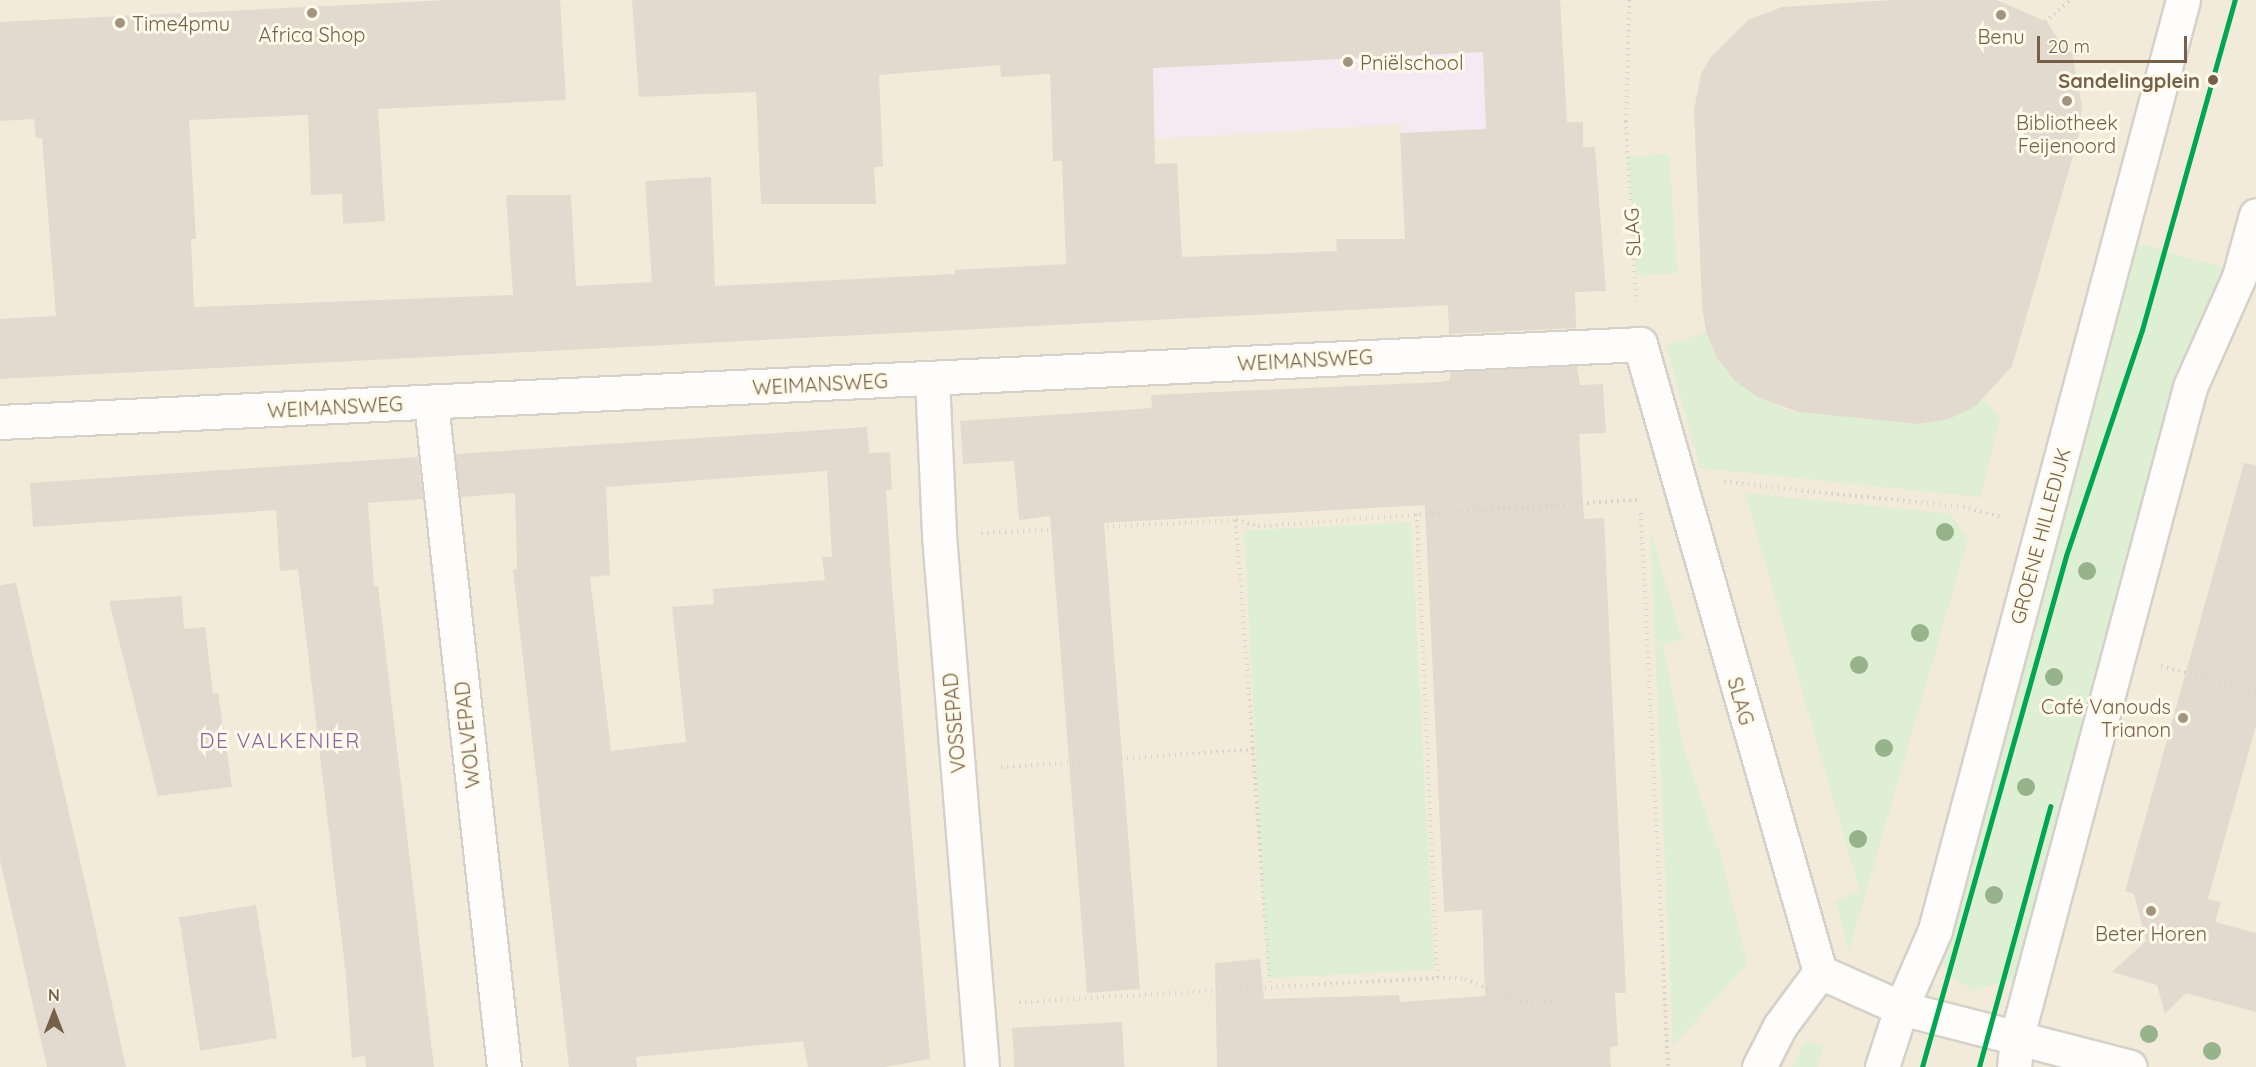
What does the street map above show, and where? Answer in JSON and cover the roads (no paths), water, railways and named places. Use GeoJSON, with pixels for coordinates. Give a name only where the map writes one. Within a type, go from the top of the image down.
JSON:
{"type":"FeatureCollection","features":[{"type":"Feature","properties":{"kind":"street","name":"GROENE HILLEDIJK"},"geometry":{"type":"LineString","coordinates":[[1882,1067],[1901,1008],[1935,930],[2183,0]]}},
{"type":"Feature","properties":{"kind":"street"},"geometry":{"type":"LineString","coordinates":[[2016,1052],[2190,387],[2239,277],[2256,214]]}},
{"type":"Feature","properties":{"kind":"street","name":"WEIMANSWEG"},"geometry":{"type":"LineString","coordinates":[[0,422],[1640,344]]}},
{"type":"Feature","properties":{"kind":"street","name":"SLAG"},"geometry":{"type":"LineString","coordinates":[[1640,344],[1820,972]]}},
{"type":"Feature","properties":{"kind":"street","name":"VOSSEPAD"},"geometry":{"type":"LineString","coordinates":[[932,378],[939,535],[982,1067]]}},
{"type":"Feature","properties":{"kind":"street","name":"WOLVEPAD"},"geometry":{"type":"LineString","coordinates":[[430,403],[504,1067]]}},
{"type":"Feature","properties":{"kind":"street"},"geometry":{"type":"LineString","coordinates":[[1759,1067],[1780,1026],[1820,972],[1901,1008],[2016,1052],[2130,1067]]}},
{"type":"Feature","properties":{"kind":"place","name":"Africa Shop"},"geometry":{"type":"Point","coordinates":[312,13]}},
{"type":"Feature","properties":{"kind":"place","name":"Benu"},"geometry":{"type":"Point","coordinates":[2001,15]}},
{"type":"Feature","properties":{"kind":"place","name":"Time4pmu"},"geometry":{"type":"Point","coordinates":[120,23]}},
{"type":"Feature","properties":{"kind":"place","name":"Pniëlschool"},"geometry":{"type":"Point","coordinates":[1348,62]}},
{"type":"Feature","properties":{"kind":"place","name":"Sandelingplein"},"geometry":{"type":"Point","coordinates":[2213,80]}},
{"type":"Feature","properties":{"kind":"place","name":"Bibliotheek Feijenoord"},"geometry":{"type":"Point","coordinates":[2067,101]}},
{"type":"Feature","properties":{"kind":"place","name":"Café Vanouds Trianon"},"geometry":{"type":"Point","coordinates":[2183,718]}},
{"type":"Feature","properties":{"kind":"place","name":"Beter Horen"},"geometry":{"type":"Point","coordinates":[2151,911]}},
{"type":"Feature","properties":{"kind":"district","name":"DE VALKENIER"},"geometry":{"type":"Point","coordinates":[280,740]}}]}
